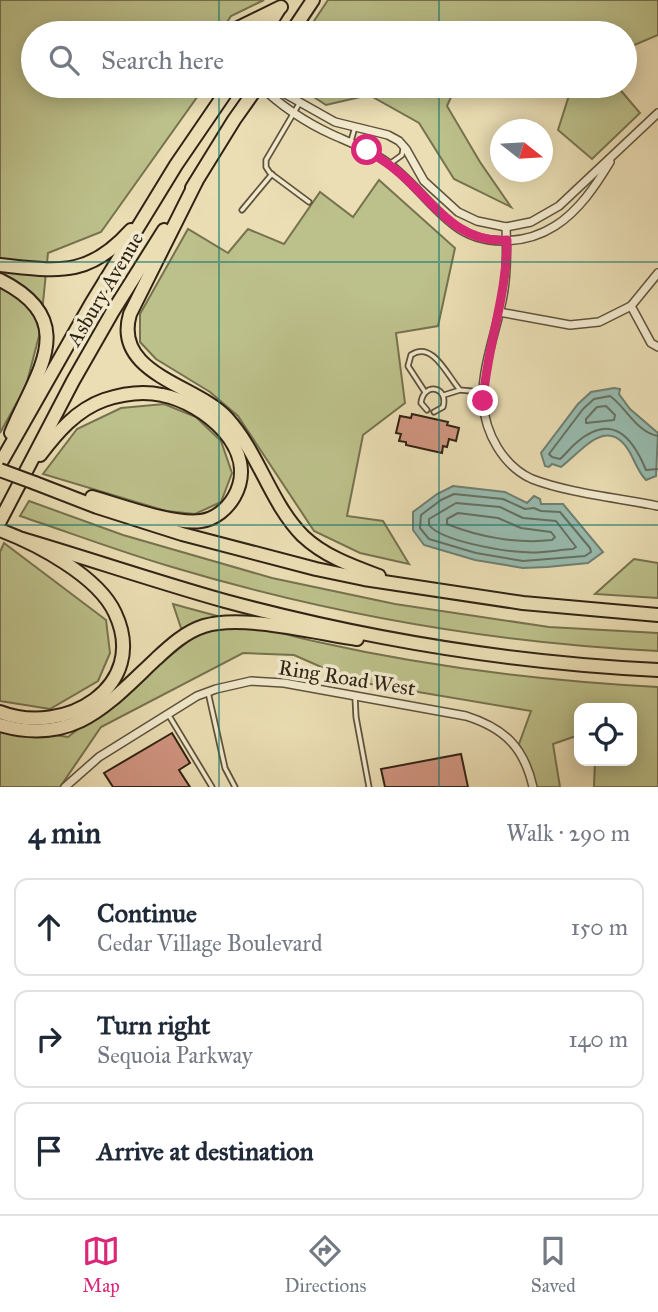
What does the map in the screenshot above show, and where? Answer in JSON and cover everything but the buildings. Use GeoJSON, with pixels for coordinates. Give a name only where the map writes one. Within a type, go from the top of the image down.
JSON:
{"type":"FeatureCollection","features":[{"type":"Feature","properties":{"kind":"highway"},"geometry":{"type":"LineString","coordinates":[[299,21],[313,0]]}},
{"type":"Feature","properties":{"kind":"highway"},"geometry":{"type":"LineString","coordinates":[[250,21],[283,3]]}},
{"type":"Feature","properties":{"kind":"highway"},"geometry":{"type":"LineString","coordinates":[[272,21],[283,3]]}},
{"type":"Feature","properties":{"kind":"highway","name":"Asbury Avenue"},"geometry":{"type":"LineString","coordinates":[[1,465],[85,314],[176,165],[222,98]]}},
{"type":"Feature","properties":{"kind":"highway","name":"Asbury Avenue"},"geometry":{"type":"LineString","coordinates":[[0,521],[113,311],[250,98]]}},
{"type":"Feature","properties":{"kind":"highway"},"geometry":{"type":"LineString","coordinates":[[196,182],[130,314],[127,335],[131,348],[151,371],[200,397],[227,418],[241,436],[290,520],[308,540],[334,558],[398,584]]}},
{"type":"Feature","properties":{"kind":"highway"},"geometry":{"type":"LineString","coordinates":[[0,265],[56,270],[81,266],[105,255],[148,212]]}},
{"type":"Feature","properties":{"kind":"highway"},"geometry":{"type":"LineString","coordinates":[[0,280],[21,291],[31,301],[43,318],[48,339],[45,357],[14,427],[1,465],[41,485],[137,520],[250,554],[364,579],[523,603],[658,615]]}},
{"type":"Feature","properties":{"kind":"highway"},"geometry":{"type":"LineString","coordinates":[[29,469],[61,430],[80,413],[102,401],[142,394],[161,395],[200,409],[227,435],[240,464],[240,483],[233,500],[222,511],[200,521],[177,520],[41,485]]}},
{"type":"Feature","properties":{"kind":"highway"},"geometry":{"type":"LineString","coordinates":[[0,530],[228,602],[404,642],[524,660],[658,670]]}},
{"type":"Feature","properties":{"kind":"highway"},"geometry":{"type":"LineString","coordinates":[[0,712],[37,719],[62,717],[73,713],[102,694],[113,680],[121,658],[123,641],[120,627],[108,601],[75,570],[20,538]]}},
{"type":"Feature","properties":{"kind":"highway"},"geometry":{"type":"LineString","coordinates":[[0,724],[23,730],[44,731],[82,722],[99,712],[183,636],[212,623],[250,622],[378,642],[404,642]]}},
{"type":"Feature","properties":{"kind":"street"},"geometry":{"type":"LineString","coordinates":[[274,98],[331,134],[351,141],[389,164],[455,226],[478,238],[522,239],[555,226],[593,188],[617,152]]}},
{"type":"Feature","properties":{"kind":"street"},"geometry":{"type":"LineString","coordinates":[[293,98],[335,122],[388,135],[403,146],[424,181],[458,212],[477,221],[506,227],[531,222],[559,206],[658,113]]}},
{"type":"Feature","properties":{"kind":"street"},"geometry":{"type":"LineString","coordinates":[[506,227],[507,267],[484,393],[486,422],[493,440],[515,469],[531,478],[556,486],[658,506]]}},
{"type":"Feature","properties":{"kind":"street"},"geometry":{"type":"LineString","coordinates":[[499,312],[570,325],[599,322],[631,306],[658,273]]}},
{"type":"Feature","properties":{"kind":"street"},"geometry":{"type":"LineString","coordinates":[[631,306],[651,343],[658,347]]}},
{"type":"Feature","properties":{"kind":"street","name":"Ring Road West"},"geometry":{"type":"LineString","coordinates":[[69,786],[99,757],[168,714],[208,692],[251,681],[284,683],[466,716],[488,723],[507,736],[521,753],[533,787]]}},
{"type":"Feature","properties":{"kind":"lane"},"geometry":{"type":"LineString","coordinates":[[300,102],[266,160],[266,167],[309,202]]}},
{"type":"Feature","properties":{"kind":"lane"},"geometry":{"type":"LineString","coordinates":[[351,141],[355,127]]}},
{"type":"Feature","properties":{"kind":"lane"},"geometry":{"type":"LineString","coordinates":[[389,164],[402,155],[403,146]]}},
{"type":"Feature","properties":{"kind":"lane"},"geometry":{"type":"LineString","coordinates":[[242,210],[272,174]]}},
{"type":"Feature","properties":{"kind":"lane"},"geometry":{"type":"LineString","coordinates":[[425,392],[408,366],[411,355],[425,350],[432,354],[460,390]]}},
{"type":"Feature","properties":{"kind":"lane"},"geometry":{"type":"LineString","coordinates":[[427,410],[421,403],[425,392],[435,388],[444,395]]}},
{"type":"Feature","properties":{"kind":"lane"},"geometry":{"type":"LineString","coordinates":[[444,395],[460,390],[484,393]]}},
{"type":"Feature","properties":{"kind":"lane"},"geometry":{"type":"LineString","coordinates":[[435,412],[443,407],[444,395]]}},
{"type":"Feature","properties":{"kind":"lane"},"geometry":{"type":"LineString","coordinates":[[208,692],[225,768],[235,787]]}},
{"type":"Feature","properties":{"kind":"lane"},"geometry":{"type":"LineString","coordinates":[[355,697],[369,787]]}},
{"type":"Feature","properties":{"kind":"lane"},"geometry":{"type":"LineString","coordinates":[[168,714],[212,787]]}},
{"type":"Feature","properties":{"kind":"green space"},"geometry":{"type":"Polygon","coordinates":[[[0,0],[264,0],[231,16],[228,21],[21,21],[21,98],[196,98],[101,232],[48,253],[40,332],[26,386],[0,433],[0,0]]]}},
{"type":"Feature","properties":{"kind":"green space"},"geometry":{"type":"Polygon","coordinates":[[[328,0],[658,0],[658,35],[637,44],[637,21],[314,21],[328,0]]]}},
{"type":"Feature","properties":{"kind":"green space"},"geometry":{"type":"Polygon","coordinates":[[[315,98],[356,98],[326,105],[315,98]]]}},
{"type":"Feature","properties":{"kind":"green space"},"geometry":{"type":"Polygon","coordinates":[[[374,98],[451,98],[447,106],[490,177],[490,182],[494,182],[511,207],[454,179],[419,123],[374,98]]]}},
{"type":"Feature","properties":{"kind":"green space"},"geometry":{"type":"Polygon","coordinates":[[[568,98],[627,98],[640,113],[592,159],[558,130],[568,98]]]}},
{"type":"Feature","properties":{"kind":"green space"},"geometry":{"type":"Polygon","coordinates":[[[379,180],[455,248],[438,326],[396,333],[405,403],[363,435],[347,516],[383,521],[409,564],[360,553],[314,531],[238,416],[210,392],[156,359],[140,342],[140,314],[188,229],[228,253],[248,229],[284,244],[320,192],[353,217],[379,180]]]}},
{"type":"Feature","properties":{"kind":"green space"},"geometry":{"type":"Polygon","coordinates":[[[164,404],[196,417],[221,441],[232,473],[221,502],[195,514],[166,511],[43,474],[77,429],[121,408],[164,404]]]}},
{"type":"Feature","properties":{"kind":"green space"},"geometry":{"type":"Polygon","coordinates":[[[29,501],[123,535],[272,578],[395,604],[549,627],[658,633],[658,651],[474,633],[412,624],[291,599],[153,561],[20,516],[29,501]]]}},
{"type":"Feature","properties":{"kind":"green space"},"geometry":{"type":"Polygon","coordinates":[[[4,543],[106,620],[110,653],[98,681],[50,709],[0,701],[0,552],[4,543]]]}},
{"type":"Feature","properties":{"kind":"green space"},"geometry":{"type":"Polygon","coordinates":[[[634,559],[658,563],[658,598],[595,594],[634,559]]]}},
{"type":"Feature","properties":{"kind":"green space"},"geometry":{"type":"Polygon","coordinates":[[[173,604],[300,638],[402,659],[530,677],[658,687],[658,787],[594,787],[595,766],[637,766],[637,703],[574,703],[574,737],[553,744],[560,787],[532,787],[519,744],[531,711],[353,681],[294,655],[243,653],[101,727],[60,787],[0,787],[0,727],[68,737],[186,643],[173,604]]]}},
{"type":"Feature","properties":{"kind":"water"},"geometry":{"type":"Polygon","coordinates":[[[620,389],[619,394],[630,409],[658,433],[656,476],[646,480],[629,451],[621,441],[612,436],[603,436],[586,445],[561,467],[552,464],[545,466],[541,453],[578,404],[591,392],[620,389]]]}},
{"type":"Feature","properties":{"kind":"water"},"geometry":{"type":"Polygon","coordinates":[[[453,486],[505,492],[527,503],[534,496],[540,499],[541,504],[563,504],[603,552],[588,563],[523,568],[475,560],[424,545],[413,530],[413,512],[453,486]]]}},
{"type":"Feature","properties":{"kind":"route"},"geometry":{"type":"LineString","coordinates":[[367,150],[405,177],[455,226],[478,238],[507,240],[503,295],[484,384],[483,401]]}}]}
